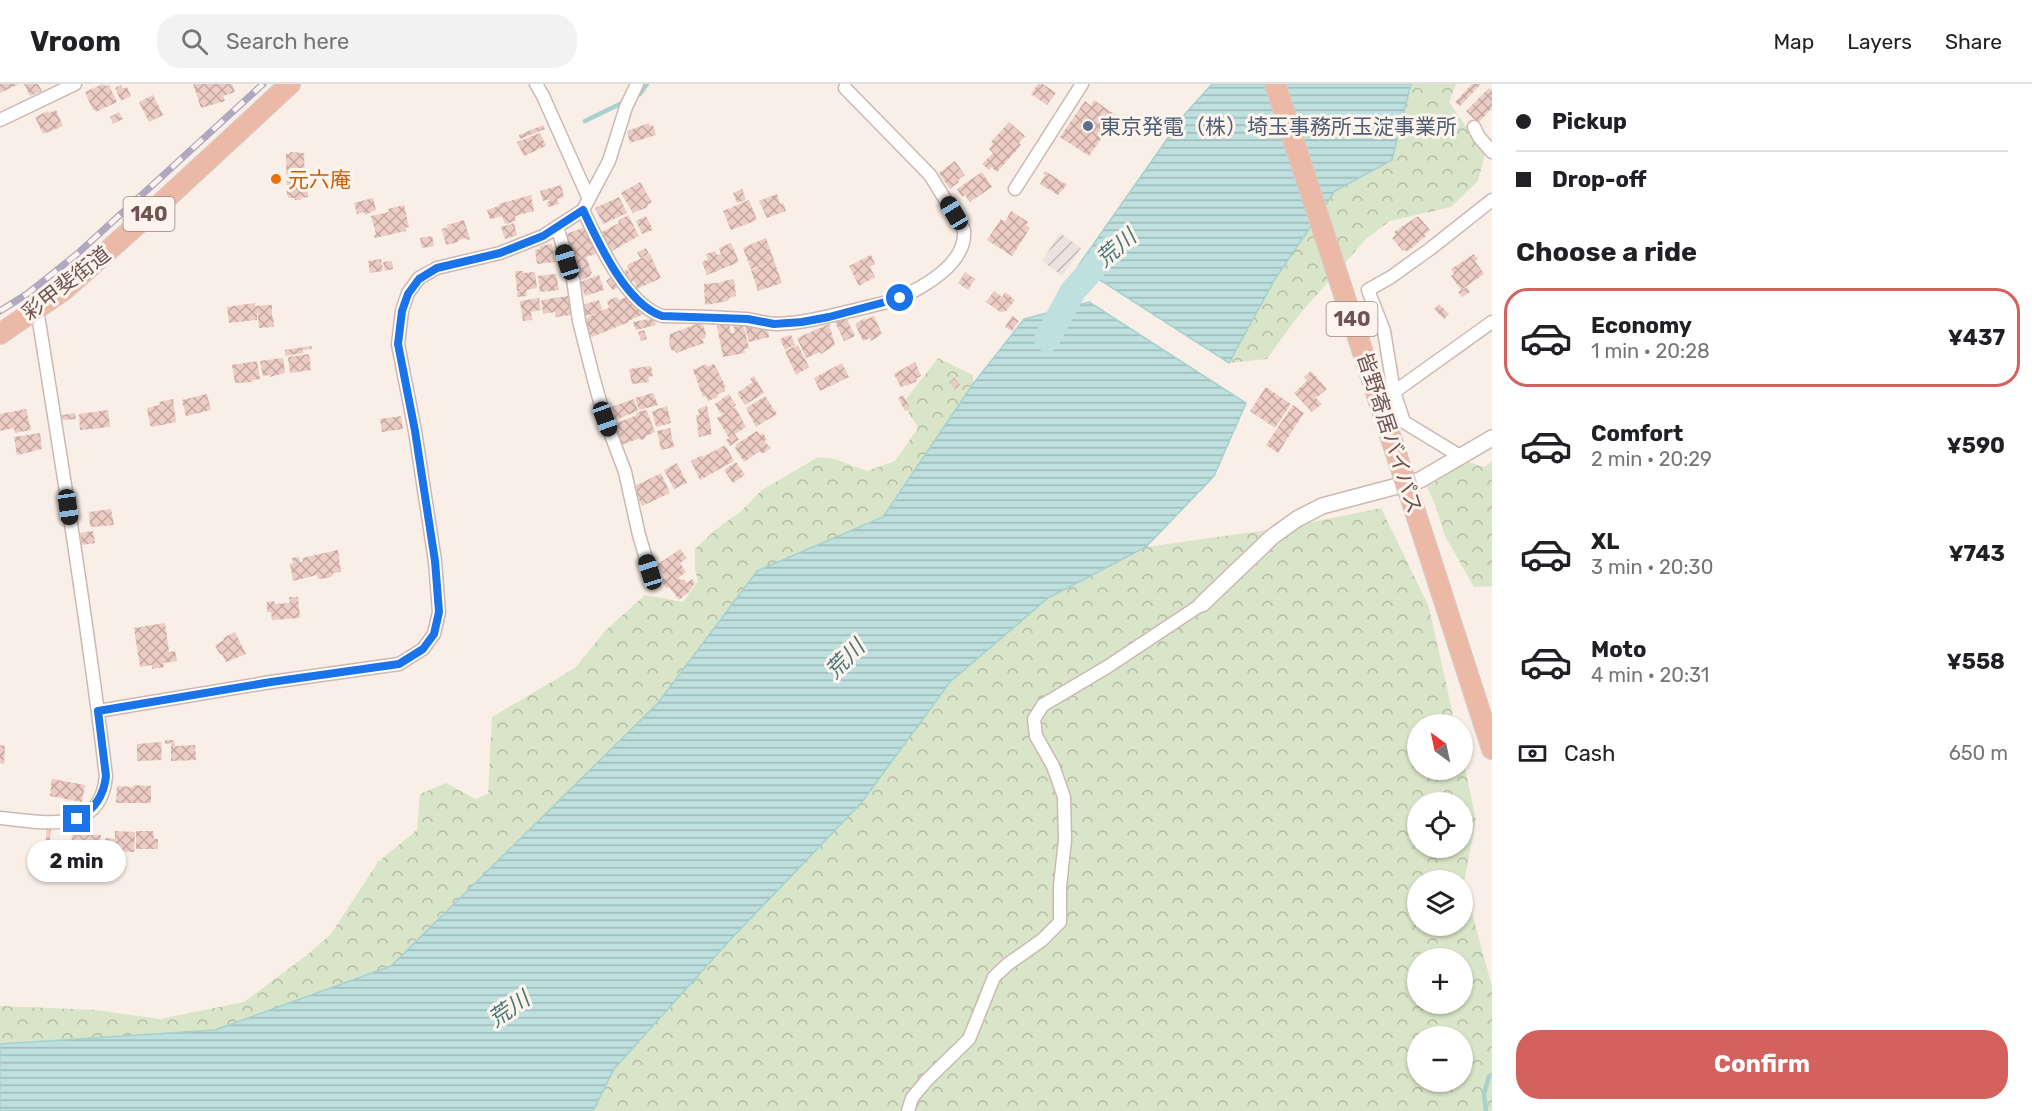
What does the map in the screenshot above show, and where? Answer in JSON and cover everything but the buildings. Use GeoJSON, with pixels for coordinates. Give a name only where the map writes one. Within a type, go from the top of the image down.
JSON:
{"type":"FeatureCollection","features":[{"type":"Feature","properties":{"kind":"highway","name":"彩甲斐街道"},"geometry":{"type":"LineString","coordinates":[[0,334],[64,290],[290,84]]}},
{"type":"Feature","properties":{"kind":"highway","name":"皆野寄居バイパス"},"geometry":{"type":"LineString","coordinates":[[1275,84],[1492,748]]}},
{"type":"Feature","properties":{"kind":"street"},"geometry":{"type":"LineString","coordinates":[[0,120],[75,84]]}},
{"type":"Feature","properties":{"kind":"street"},"geometry":{"type":"LineString","coordinates":[[536,84],[543,96],[606,259],[642,305],[662,316],[748,319],[774,324],[829,317],[900,298],[923,286],[944,271],[965,240],[964,230],[930,175],[845,86]]}},
{"type":"Feature","properties":{"kind":"street"},"geometry":{"type":"LineString","coordinates":[[98,711],[271,682],[399,664],[423,649],[434,634],[439,612],[435,561],[415,431],[398,344],[402,311],[408,294],[419,279],[437,268],[500,253],[543,236],[586,204],[609,161],[626,107],[637,84]]}},
{"type":"Feature","properties":{"kind":"street"},"geometry":{"type":"LineString","coordinates":[[1015,189],[1082,84]]}},
{"type":"Feature","properties":{"kind":"street"},"geometry":{"type":"LineString","coordinates":[[1474,127],[1492,152]]}},
{"type":"Feature","properties":{"kind":"street"},"geometry":{"type":"LineString","coordinates":[[1460,456],[1404,422],[1394,392],[1384,331],[1368,290],[1391,277],[1430,249],[1492,200]]}},
{"type":"Feature","properties":{"kind":"street"},"geometry":{"type":"LineString","coordinates":[[557,227],[573,279],[579,321],[594,380],[605,419],[625,472],[650,572]]}},
{"type":"Feature","properties":{"kind":"street"},"geometry":{"type":"LineString","coordinates":[[0,818],[57,823],[77,819],[95,806],[105,786],[106,776],[62,461],[37,309]]}},
{"type":"Feature","properties":{"kind":"street"},"geometry":{"type":"LineString","coordinates":[[1394,392],[1492,322]]}},
{"type":"Feature","properties":{"kind":"street"},"geometry":{"type":"LineString","coordinates":[[908,1111],[912,1098],[919,1089],[969,1039],[994,977],[1042,940],[1060,922],[1060,886],[1065,840],[1064,797],[1053,766],[1036,736],[1034,719],[1043,705],[1107,667],[1202,604],[1272,537],[1297,519],[1322,506],[1420,480],[1492,438]]}},
{"type":"Feature","properties":{"kind":"shaded area"},"geometry":{"type":"Polygon","coordinates":[[[1060,233],[1081,248],[1062,276],[1042,261],[1060,233]]]}},
{"type":"Feature","properties":{"kind":"green space"},"geometry":{"type":"Polygon","coordinates":[[[1411,84],[1456,84],[1449,102],[1485,154],[1478,181],[1451,207],[1390,221],[1367,238],[1298,316],[1267,359],[1229,363],[1275,279],[1335,191],[1392,160],[1411,84]]]}},
{"type":"Feature","properties":{"kind":"green space"},"geometry":{"type":"Polygon","coordinates":[[[938,358],[973,375],[973,384],[883,517],[757,571],[658,703],[391,966],[215,1030],[0,1044],[0,1006],[96,1010],[160,1019],[244,1002],[331,934],[378,862],[417,830],[420,794],[446,783],[475,799],[488,794],[492,717],[575,668],[605,631],[645,595],[683,602],[698,581],[695,570],[695,549],[714,531],[740,512],[762,490],[818,457],[835,459],[867,471],[895,461],[918,428],[903,403],[938,358]]]}},
{"type":"Feature","properties":{"kind":"green space"},"geometry":{"type":"Polygon","coordinates":[[[1461,460],[1485,467],[1492,461],[1492,586],[1474,587],[1445,536],[1427,487],[1461,460]]]}},
{"type":"Feature","properties":{"kind":"green space"},"geometry":{"type":"Polygon","coordinates":[[[1381,508],[1429,607],[1453,714],[1407,714],[1407,780],[1468,780],[1470,792],[1407,792],[1407,858],[1469,858],[1466,870],[1407,870],[1407,936],[1473,936],[1473,916],[1492,987],[1492,1111],[593,1111],[614,1069],[730,940],[862,802],[950,682],[1048,598],[1146,547],[1287,527],[1381,508]]]}},
{"type":"Feature","properties":{"kind":"green space"},"geometry":{"type":"Polygon","coordinates":[[[1473,806],[1476,820],[1473,836],[1473,806]]]}},
{"type":"Feature","properties":{"kind":"water"},"geometry":{"type":"Polygon","coordinates":[[[1212,84],[1411,84],[1392,160],[1335,191],[1275,279],[1229,363],[1078,266],[1184,115],[1212,84]]]}},
{"type":"Feature","properties":{"kind":"water"},"geometry":{"type":"Polygon","coordinates":[[[1089,302],[1246,403],[1214,476],[1146,547],[1048,598],[950,682],[862,802],[730,940],[614,1069],[593,1111],[0,1111],[0,1044],[215,1030],[391,966],[658,703],[757,571],[883,517],[973,384],[1024,319],[1089,302]]]}},
{"type":"Feature","properties":{"kind":"waterway"},"geometry":{"type":"LineString","coordinates":[[633,97],[640,94],[647,84]]}},
{"type":"Feature","properties":{"kind":"waterway"},"geometry":{"type":"LineString","coordinates":[[585,121],[626,101]]}},
{"type":"Feature","properties":{"kind":"waterway","name":"荒川"},"geometry":{"type":"LineString","coordinates":[[1047,339],[1073,291],[1112,247]]}},
{"type":"Feature","properties":{"kind":"waterway"},"geometry":{"type":"LineString","coordinates":[[1486,1111],[1484,1094],[1489,1076]]}},
{"type":"Feature","properties":{"kind":"railway"},"geometry":{"type":"LineString","coordinates":[[0,311],[27,294],[77,254],[263,84]]}},
{"type":"Feature","properties":{"kind":"place","name":"東京発電（株）埼玉事務所玉淀事業所"},"geometry":{"type":"Point","coordinates":[1088,126]}},
{"type":"Feature","properties":{"kind":"place","name":"元六庵"},"geometry":{"type":"Point","coordinates":[276,179]}},
{"type":"Feature","properties":{"kind":"route"},"geometry":{"type":"LineString","coordinates":[[77,819],[95,806],[105,786],[106,776],[98,711],[271,682],[399,664],[423,649],[434,634],[439,612],[435,561],[415,431],[398,344],[402,311],[408,294],[419,279],[437,268],[500,253],[543,236],[583,210],[606,259],[642,305],[662,316],[748,319],[774,324],[802,322],[900,298]]}}]}
